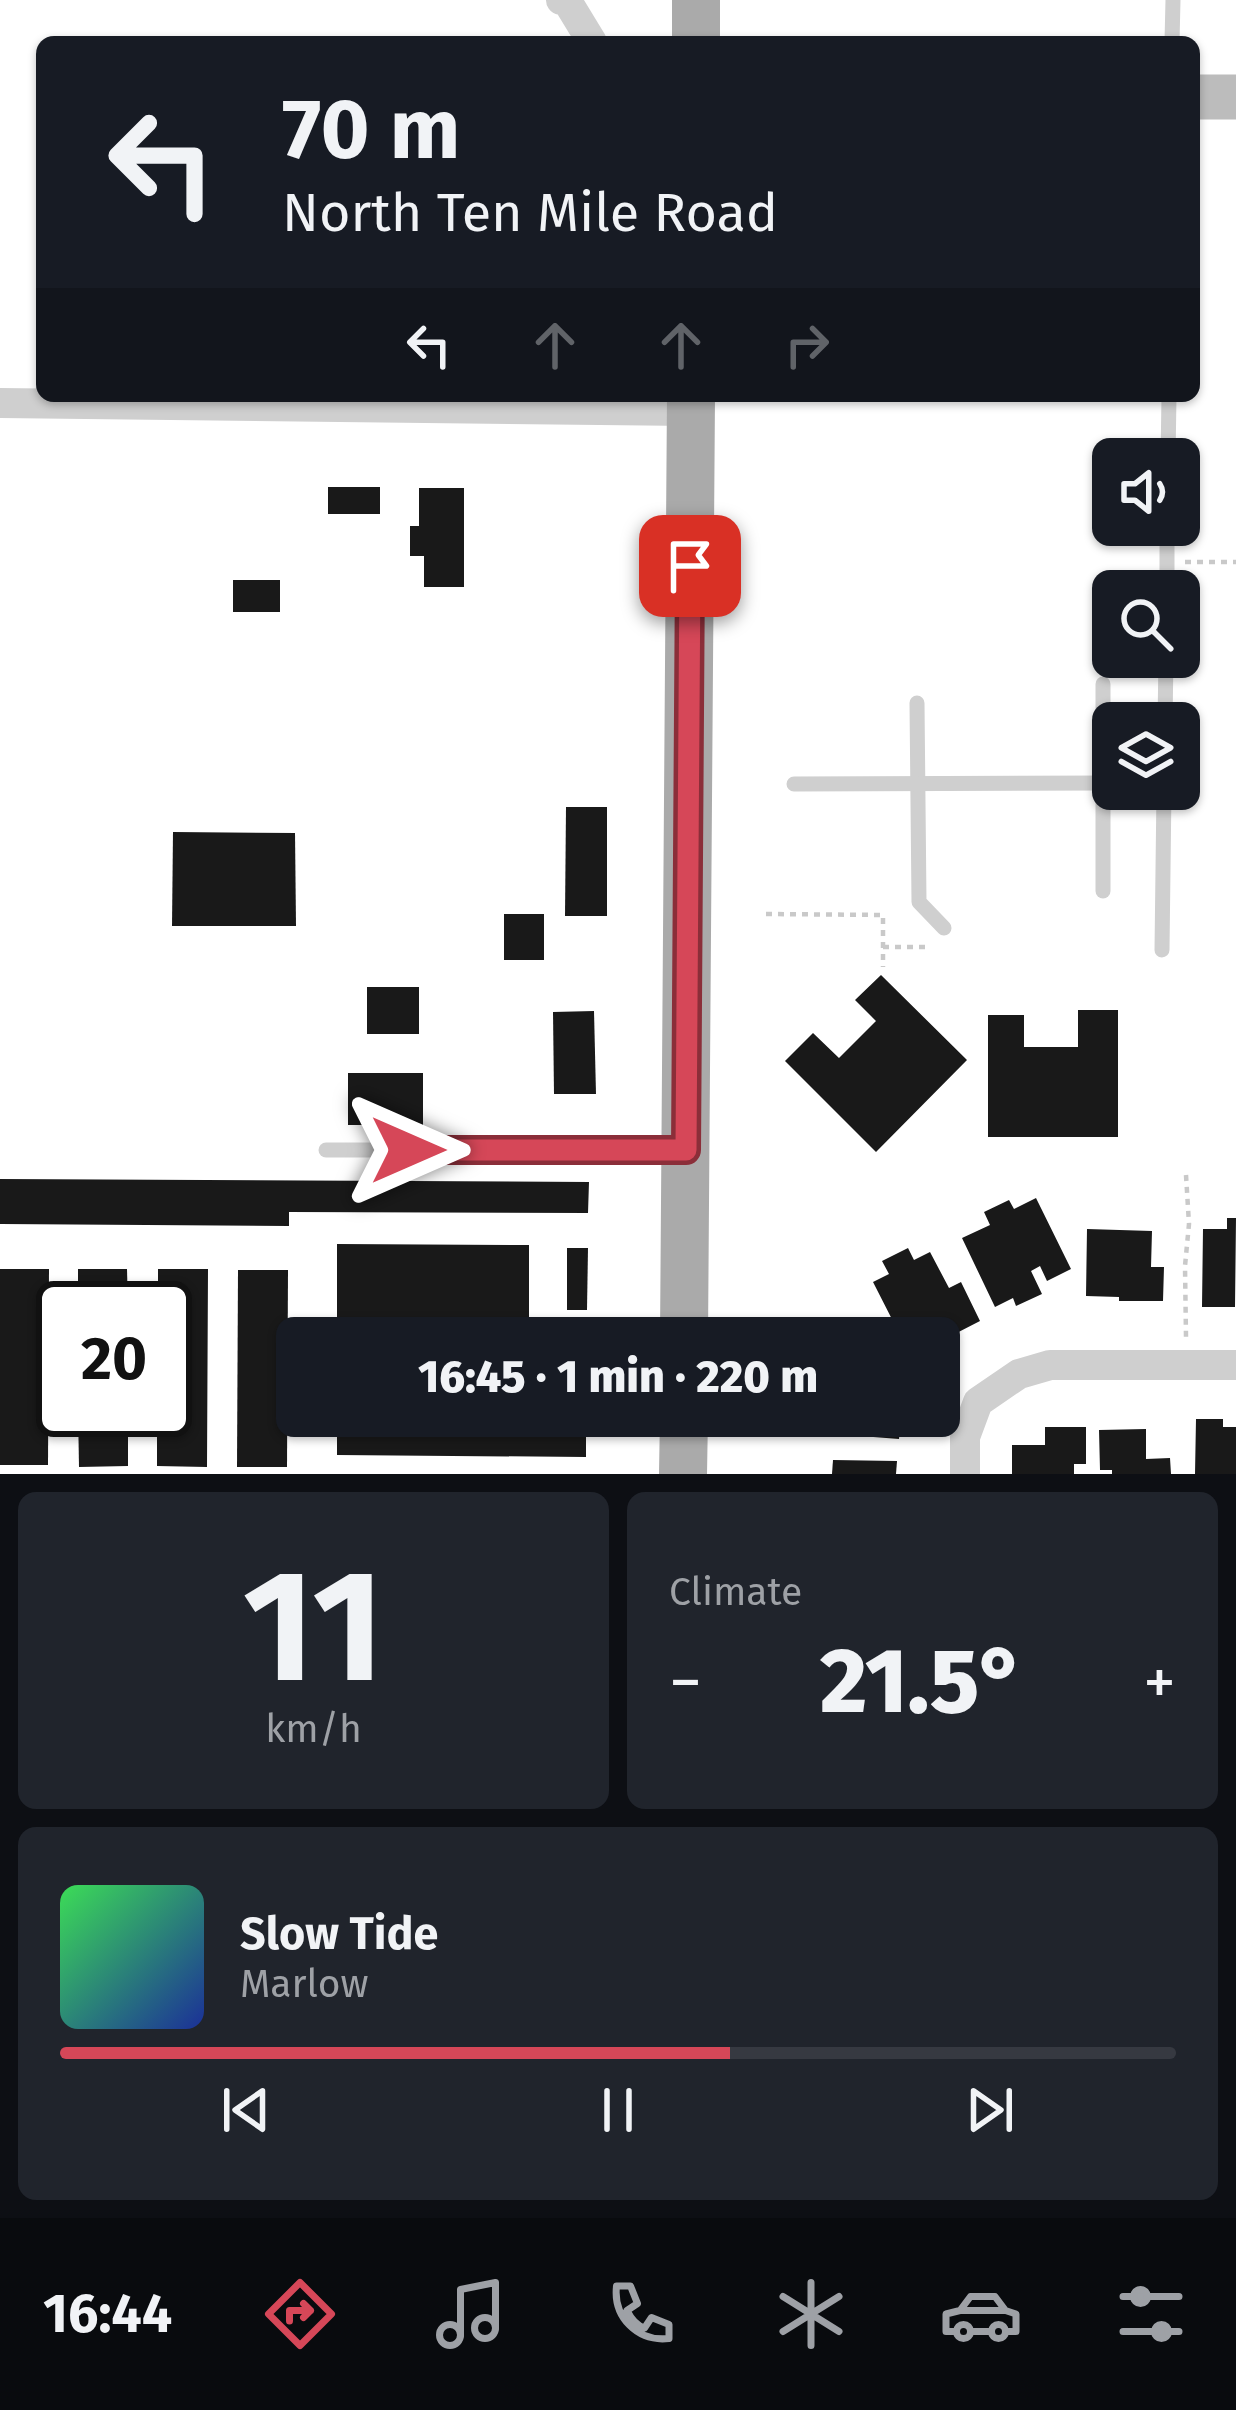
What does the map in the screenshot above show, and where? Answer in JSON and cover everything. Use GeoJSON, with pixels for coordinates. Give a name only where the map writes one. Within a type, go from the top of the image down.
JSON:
{"type":"FeatureCollection","features":[{"type":"Feature","properties":{"kind":"main road"},"geometry":{"type":"LineString","coordinates":[[696,0],[696,36]]}},
{"type":"Feature","properties":{"kind":"main road"},"geometry":{"type":"LineString","coordinates":[[684,1317],[691,403]]}},
{"type":"Feature","properties":{"kind":"main road"},"geometry":{"type":"LineString","coordinates":[[683,1474],[684,1437]]}},
{"type":"Feature","properties":{"kind":"street"},"geometry":{"type":"LineString","coordinates":[[561,0],[567,1],[588,36]]}},
{"type":"Feature","properties":{"kind":"street"},"geometry":{"type":"LineString","coordinates":[[1200,97],[1236,97]]}},
{"type":"Feature","properties":{"kind":"street"},"geometry":{"type":"LineString","coordinates":[[0,404],[691,403]]}},
{"type":"Feature","properties":{"kind":"street"},"geometry":{"type":"LineString","coordinates":[[965,1474],[965,1437],[978,1402],[1019,1374],[1050,1365],[1236,1364]]}},
{"type":"Feature","properties":{"kind":"lane"},"geometry":{"type":"LineString","coordinates":[[1172,36],[1173,0]]}},
{"type":"Feature","properties":{"kind":"lane"},"geometry":{"type":"LineString","coordinates":[[1168,402],[1168,438]]}},
{"type":"Feature","properties":{"kind":"lane"},"geometry":{"type":"LineString","coordinates":[[1167,546],[1167,570]]}},
{"type":"Feature","properties":{"kind":"lane"},"geometry":{"type":"LineString","coordinates":[[1103,684],[1104,702]]}},
{"type":"Feature","properties":{"kind":"lane"},"geometry":{"type":"LineString","coordinates":[[917,703],[919,902],[944,928]]}},
{"type":"Feature","properties":{"kind":"lane"},"geometry":{"type":"LineString","coordinates":[[794,784],[1092,783]]}},
{"type":"Feature","properties":{"kind":"lane"},"geometry":{"type":"LineString","coordinates":[[1103,891],[1107,810]]}},
{"type":"Feature","properties":{"kind":"lane"},"geometry":{"type":"LineString","coordinates":[[1162,950],[1164,810]]}},
{"type":"Feature","properties":{"kind":"lane"},"geometry":{"type":"LineString","coordinates":[[326,1150],[686,1150]]}},
{"type":"Feature","properties":{"kind":"path"},"geometry":{"type":"LineString","coordinates":[[1167,562],[1236,562]]}},
{"type":"Feature","properties":{"kind":"path"},"geometry":{"type":"LineString","coordinates":[[766,914],[883,915],[883,967]]}},
{"type":"Feature","properties":{"kind":"path"},"geometry":{"type":"LineString","coordinates":[[883,947],[944,947]]}},
{"type":"Feature","properties":{"kind":"path"},"geometry":{"type":"LineString","coordinates":[[1186,1175],[1186,1365]]}},
{"type":"Feature","properties":{"kind":"building"},"geometry":{"type":"Polygon","coordinates":[[[328,487],[380,487],[380,514],[328,514],[328,487]]]}},
{"type":"Feature","properties":{"kind":"building"},"geometry":{"type":"Polygon","coordinates":[[[419,488],[464,488],[464,587],[424,587],[424,556],[410,556],[410,526],[419,526],[419,488]]]}},
{"type":"Feature","properties":{"kind":"building"},"geometry":{"type":"Polygon","coordinates":[[[233,580],[280,580],[280,612],[233,612],[233,580]]]}},
{"type":"Feature","properties":{"kind":"building"},"geometry":{"type":"Polygon","coordinates":[[[566,807],[607,807],[607,916],[565,916],[566,807]]]}},
{"type":"Feature","properties":{"kind":"building"},"geometry":{"type":"Polygon","coordinates":[[[173,832],[295,833],[296,926],[172,926],[173,832]]]}},
{"type":"Feature","properties":{"kind":"building"},"geometry":{"type":"Polygon","coordinates":[[[504,914],[544,914],[544,960],[504,960],[504,914]]]}},
{"type":"Feature","properties":{"kind":"building"},"geometry":{"type":"Polygon","coordinates":[[[881,975],[967,1060],[876,1152],[785,1061],[813,1033],[839,1058],[876,1021],[855,1000],[881,975]]]}},
{"type":"Feature","properties":{"kind":"building"},"geometry":{"type":"Polygon","coordinates":[[[367,987],[419,987],[419,1034],[367,1034],[367,987]]]}},
{"type":"Feature","properties":{"kind":"building"},"geometry":{"type":"Polygon","coordinates":[[[1078,1010],[1118,1010],[1118,1137],[988,1137],[988,1015],[1024,1015],[1024,1047],[1078,1047],[1078,1010]]]}},
{"type":"Feature","properties":{"kind":"building"},"geometry":{"type":"Polygon","coordinates":[[[594,1011],[596,1094],[554,1094],[553,1012],[594,1011]]]}},
{"type":"Feature","properties":{"kind":"building"},"geometry":{"type":"Polygon","coordinates":[[[348,1073],[423,1073],[423,1125],[348,1125],[348,1073]]]}},
{"type":"Feature","properties":{"kind":"building"},"geometry":{"type":"Polygon","coordinates":[[[0,1179],[589,1182],[588,1213],[289,1212],[289,1226],[0,1224],[0,1179]]]}},
{"type":"Feature","properties":{"kind":"building"},"geometry":{"type":"Polygon","coordinates":[[[1036,1198],[1071,1269],[1047,1281],[1040,1266],[1031,1271],[1042,1294],[1016,1306],[1013,1298],[995,1307],[962,1238],[990,1225],[984,1212],[1009,1200],[1014,1209],[1036,1198]]]}},
{"type":"Feature","properties":{"kind":"building"},"geometry":{"type":"Polygon","coordinates":[[[1227,1218],[1236,1218],[1235,1307],[1202,1307],[1203,1229],[1227,1229],[1227,1218]]]}},
{"type":"Feature","properties":{"kind":"building"},"geometry":{"type":"Polygon","coordinates":[[[1087,1229],[1152,1231],[1151,1267],[1164,1267],[1163,1301],[1086,1296],[1087,1229]]]}},
{"type":"Feature","properties":{"kind":"building"},"geometry":{"type":"Polygon","coordinates":[[[337,1244],[529,1245],[529,1317],[337,1317],[337,1244]]]}},
{"type":"Feature","properties":{"kind":"building"},"geometry":{"type":"Polygon","coordinates":[[[567,1248],[588,1248],[587,1310],[567,1310],[567,1248]]]}},
{"type":"Feature","properties":{"kind":"building"},"geometry":{"type":"Polygon","coordinates":[[[908,1248],[914,1260],[930,1252],[949,1288],[961,1282],[980,1321],[960,1331],[960,1317],[891,1317],[873,1282],[889,1274],[882,1261],[908,1248]]]}},
{"type":"Feature","properties":{"kind":"building"},"geometry":{"type":"Polygon","coordinates":[[[0,1269],[49,1269],[49,1281],[36,1281],[36,1437],[48,1437],[48,1465],[0,1465],[0,1269]]]}},
{"type":"Feature","properties":{"kind":"building"},"geometry":{"type":"Polygon","coordinates":[[[78,1269],[127,1269],[127,1281],[78,1281],[78,1269]]]}},
{"type":"Feature","properties":{"kind":"building"},"geometry":{"type":"Polygon","coordinates":[[[158,1269],[208,1269],[207,1467],[157,1466],[157,1437],[192,1437],[192,1281],[158,1281],[158,1269]]]}},
{"type":"Feature","properties":{"kind":"building"},"geometry":{"type":"Polygon","coordinates":[[[238,1270],[288,1270],[288,1317],[276,1317],[276,1437],[287,1437],[287,1467],[237,1467],[238,1270]]]}},
{"type":"Feature","properties":{"kind":"building"},"geometry":{"type":"Polygon","coordinates":[[[1196,1419],[1223,1419],[1223,1427],[1236,1427],[1236,1474],[1195,1474],[1196,1419]]]}},
{"type":"Feature","properties":{"kind":"building"},"geometry":{"type":"Polygon","coordinates":[[[1045,1427],[1086,1427],[1086,1464],[1074,1464],[1074,1474],[1012,1474],[1012,1445],[1045,1445],[1045,1427]]]}},
{"type":"Feature","properties":{"kind":"building"},"geometry":{"type":"Polygon","coordinates":[[[1146,1429],[1146,1459],[1170,1458],[1171,1474],[1100,1470],[1099,1430],[1146,1429]]]}},
{"type":"Feature","properties":{"kind":"building"},"geometry":{"type":"Polygon","coordinates":[[[78,1437],[128,1437],[128,1466],[79,1467],[78,1437]]]}},
{"type":"Feature","properties":{"kind":"building"},"geometry":{"type":"Polygon","coordinates":[[[337,1437],[586,1437],[586,1457],[337,1455],[337,1437]]]}},
{"type":"Feature","properties":{"kind":"building"},"geometry":{"type":"Polygon","coordinates":[[[833,1460],[897,1461],[896,1474],[832,1474],[833,1460]]]}},
{"type":"Feature","properties":{"kind":"route"},"geometry":{"type":"LineString","coordinates":[[408,1150],[686,1150],[690,566]]}}]}
